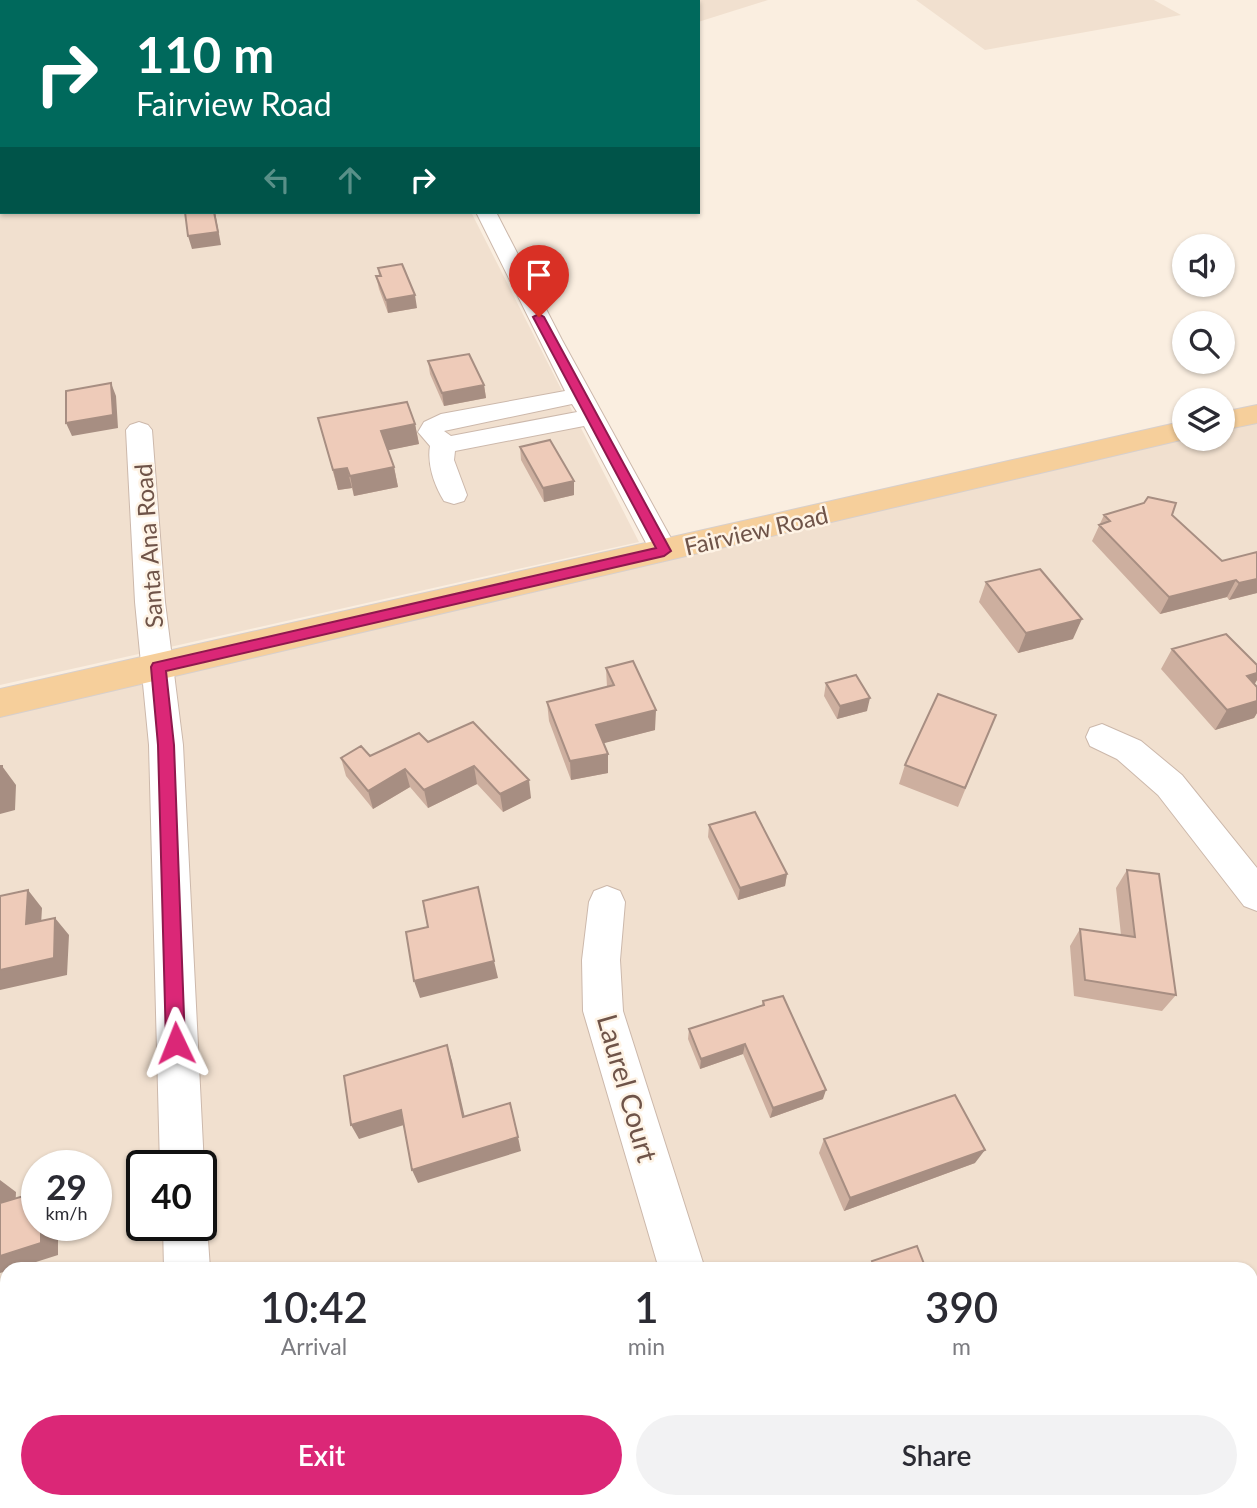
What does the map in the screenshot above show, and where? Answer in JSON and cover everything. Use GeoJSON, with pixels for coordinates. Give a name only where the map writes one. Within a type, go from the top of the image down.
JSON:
{"type":"FeatureCollection","features":[{"type":"Feature","properties":{"kind":"main road"},"geometry":{"type":"LineString","coordinates":[[1235,419],[1257,414]]}},
{"type":"Feature","properties":{"kind":"main road","name":"Fairview Road"},"geometry":{"type":"LineString","coordinates":[[0,704],[1172,433]]}},
{"type":"Feature","properties":{"kind":"street"},"geometry":{"type":"LineString","coordinates":[[487,214],[664,551]]}},
{"type":"Feature","properties":{"kind":"street"},"geometry":{"type":"LineString","coordinates":[[454,495],[441,460],[443,445],[586,406]]}},
{"type":"Feature","properties":{"kind":"street","name":"Santa Ana Road"},"geometry":{"type":"LineString","coordinates":[[139,430],[150,603],[166,745],[181,1150]]}},
{"type":"Feature","properties":{"kind":"street"},"geometry":{"type":"LineString","coordinates":[[1102,737],[1129,750],[1170,785],[1257,895]]}},
{"type":"Feature","properties":{"kind":"street","name":"Laurel Court"},"geometry":{"type":"LineString","coordinates":[[607,902],[601,960],[603,1011],[680,1262]]}},
{"type":"Feature","properties":{"kind":"street"},"geometry":{"type":"LineString","coordinates":[[186,1241],[187,1262]]}},
{"type":"Feature","properties":{"kind":"shaded area"},"geometry":{"type":"Polygon","coordinates":[[[700,0],[768,0],[700,21],[700,0]]]}},
{"type":"Feature","properties":{"kind":"shaded area"},"geometry":{"type":"Polygon","coordinates":[[[916,0],[1154,0],[1181,15],[985,50],[916,0]]]}},
{"type":"Feature","properties":{"kind":"shaded area"},"geometry":{"type":"Polygon","coordinates":[[[0,214],[472,214],[639,542],[0,685],[0,214]]]}},
{"type":"Feature","properties":{"kind":"shaded area"},"geometry":{"type":"Polygon","coordinates":[[[1257,422],[1257,1262],[0,1262],[0,717],[1172,442],[1172,451],[1235,451],[1235,427],[1257,422]]]}},
{"type":"Feature","properties":{"kind":"building"},"geometry":{"type":"Polygon","coordinates":[[[185,214],[214,214],[218,232],[188,236],[185,214]]]}},
{"type":"Feature","properties":{"kind":"building"},"geometry":{"type":"Polygon","coordinates":[[[402,264],[415,295],[386,300],[376,276],[381,276],[378,268],[402,264]]]}},
{"type":"Feature","properties":{"kind":"building"},"geometry":{"type":"Polygon","coordinates":[[[469,354],[484,385],[442,393],[428,361],[469,354]]]}},
{"type":"Feature","properties":{"kind":"building"},"geometry":{"type":"Polygon","coordinates":[[[111,383],[113,415],[66,423],[66,391],[111,383]]]}},
{"type":"Feature","properties":{"kind":"building"},"geometry":{"type":"Polygon","coordinates":[[[407,402],[415,424],[381,431],[394,467],[350,476],[347,468],[333,470],[318,418],[407,402]]]}},
{"type":"Feature","properties":{"kind":"building"},"geometry":{"type":"Polygon","coordinates":[[[550,440],[574,481],[543,488],[520,447],[550,440]]]}},
{"type":"Feature","properties":{"kind":"building"},"geometry":{"type":"Polygon","coordinates":[[[1148,497],[1176,503],[1172,515],[1222,561],[1257,552],[1257,579],[1239,583],[1236,580],[1169,597],[1099,525],[1110,521],[1104,515],[1144,503],[1148,497]]]}},
{"type":"Feature","properties":{"kind":"building"},"geometry":{"type":"Polygon","coordinates":[[[1040,569],[1082,619],[1026,633],[986,582],[1040,569]]]}},
{"type":"Feature","properties":{"kind":"building"},"geometry":{"type":"Polygon","coordinates":[[[1226,634],[1257,665],[1257,673],[1247,676],[1257,687],[1257,701],[1227,710],[1172,649],[1226,634]]]}},
{"type":"Feature","properties":{"kind":"building"},"geometry":{"type":"Polygon","coordinates":[[[633,661],[656,710],[596,725],[608,754],[570,761],[547,702],[614,685],[606,668],[633,661]]]}},
{"type":"Feature","properties":{"kind":"building"},"geometry":{"type":"Polygon","coordinates":[[[856,675],[870,698],[840,706],[826,683],[856,675]]]}},
{"type":"Feature","properties":{"kind":"building"},"geometry":{"type":"Polygon","coordinates":[[[938,694],[996,715],[965,788],[905,765],[938,694]]]}},
{"type":"Feature","properties":{"kind":"building"},"geometry":{"type":"Polygon","coordinates":[[[473,722],[529,780],[500,794],[474,766],[424,790],[405,769],[368,791],[341,758],[361,746],[370,756],[419,733],[428,742],[473,722]]]}},
{"type":"Feature","properties":{"kind":"building"},"geometry":{"type":"Polygon","coordinates":[[[2,766],[2,792],[0,792],[2,766]]]}},
{"type":"Feature","properties":{"kind":"building"},"geometry":{"type":"Polygon","coordinates":[[[755,812],[787,874],[740,888],[709,825],[755,812]]]}},
{"type":"Feature","properties":{"kind":"building"},"geometry":{"type":"Polygon","coordinates":[[[1127,870],[1159,874],[1176,995],[1085,980],[1080,929],[1135,937],[1127,870]]]}},
{"type":"Feature","properties":{"kind":"building"},"geometry":{"type":"Polygon","coordinates":[[[478,887],[494,961],[414,981],[406,932],[428,927],[423,901],[478,887]]]}},
{"type":"Feature","properties":{"kind":"building"},"geometry":{"type":"Polygon","coordinates":[[[28,890],[26,924],[55,918],[54,958],[0,970],[0,896],[28,890]]]}},
{"type":"Feature","properties":{"kind":"building"},"geometry":{"type":"Polygon","coordinates":[[[783,996],[826,1090],[773,1108],[745,1044],[701,1059],[689,1029],[764,1005],[763,1001],[783,996]]]}},
{"type":"Feature","properties":{"kind":"building"},"geometry":{"type":"Polygon","coordinates":[[[447,1045],[463,1117],[510,1103],[518,1137],[412,1170],[401,1110],[351,1125],[344,1076],[447,1045]]]}},
{"type":"Feature","properties":{"kind":"building"},"geometry":{"type":"Polygon","coordinates":[[[955,1095],[985,1150],[850,1198],[824,1139],[955,1095]]]}},
{"type":"Feature","properties":{"kind":"building"},"geometry":{"type":"Polygon","coordinates":[[[21,1197],[21,1241],[41,1243],[0,1256],[0,1203],[21,1197]]]}},
{"type":"Feature","properties":{"kind":"building"},"geometry":{"type":"Polygon","coordinates":[[[917,1246],[923,1262],[872,1262],[917,1246]]]}},
{"type":"Feature","properties":{"kind":"route"},"geometry":{"type":"LineString","coordinates":[[176,1043],[166,745],[158,667],[664,551],[539,317]]}}]}
